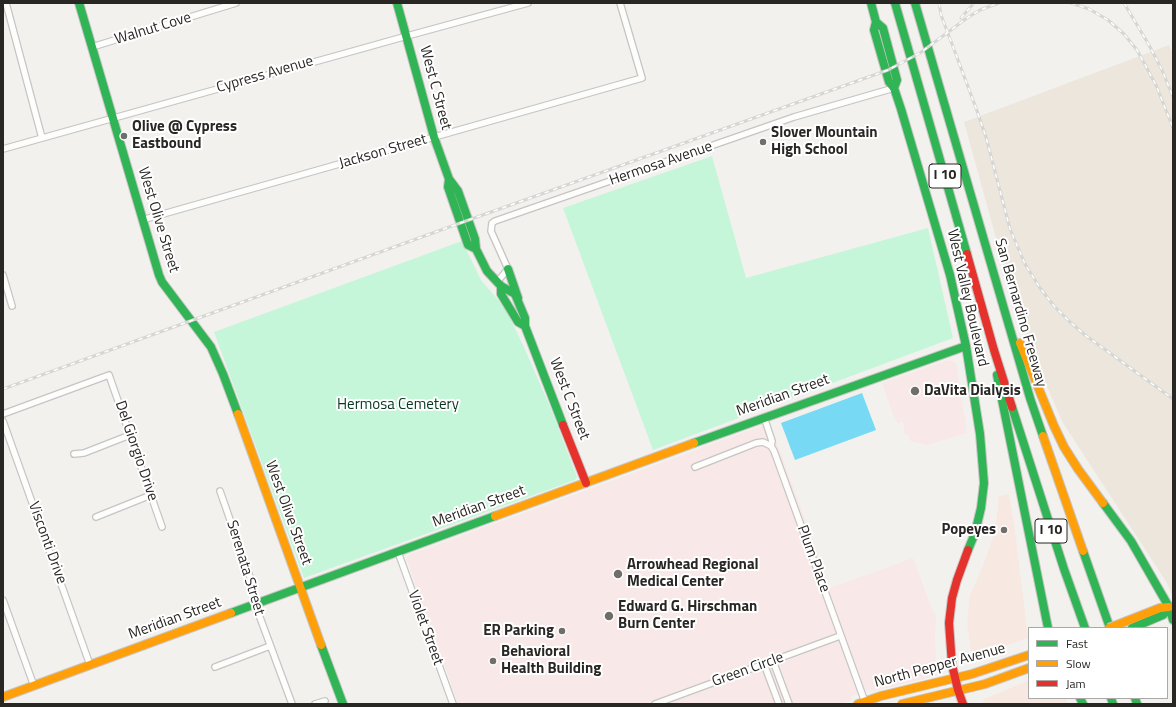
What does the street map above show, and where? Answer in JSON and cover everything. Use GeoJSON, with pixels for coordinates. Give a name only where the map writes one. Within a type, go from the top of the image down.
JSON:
{"type":"FeatureCollection","features":[{"type":"Feature","properties":{"kind":"main road","name":"West Olive Street"},"geometry":{"type":"LineString","coordinates":[[79,3],[157,269],[162,282],[211,348],[220,368],[343,704]]}},
{"type":"Feature","properties":{"kind":"main road","name":"West C Street"},"geometry":{"type":"LineString","coordinates":[[398,3],[434,137],[449,179],[458,191],[475,239],[476,249],[487,271],[499,284],[515,294],[525,318],[525,326],[586,483]]}},
{"type":"Feature","properties":{"kind":"main road","name":"West Valley Boulevard"},"geometry":{"type":"LineString","coordinates":[[871,3],[876,22],[883,28],[897,80],[894,88],[914,148],[948,268],[966,346],[980,434],[984,483],[981,508],[975,533],[959,573],[952,598],[949,623],[950,650],[958,690],[963,704]]}},
{"type":"Feature","properties":{"kind":"main road","name":"I 10"},"geometry":{"type":"LineString","coordinates":[[895,3],[994,350],[1061,561],[1085,627]]}},
{"type":"Feature","properties":{"kind":"main road","name":"San Bernardino Freeway"},"geometry":{"type":"LineString","coordinates":[[915,3],[1030,398],[1109,627]]}},
{"type":"Feature","properties":{"kind":"main road"},"geometry":{"type":"LineString","coordinates":[[508,269],[518,301]]}},
{"type":"Feature","properties":{"kind":"main road","name":"West C Street"},"geometry":{"type":"LineString","coordinates":[[499,284],[501,294],[518,322],[525,326]]}},
{"type":"Feature","properties":{"kind":"main road"},"geometry":{"type":"LineString","coordinates":[[1000,292],[1054,426],[1064,447],[1078,470],[1124,531],[1171,606],[1173,620]]}},
{"type":"Feature","properties":{"kind":"main road","name":"Meridian Street"},"geometry":{"type":"LineString","coordinates":[[3,697],[764,417],[966,346]]}},
{"type":"Feature","properties":{"kind":"main road"},"geometry":{"type":"LineString","coordinates":[[994,350],[998,384],[1048,627]]}},
{"type":"Feature","properties":{"kind":"main road"},"geometry":{"type":"LineString","coordinates":[[1112,627],[1160,608],[1171,606]]}},
{"type":"Feature","properties":{"kind":"main road"},"geometry":{"type":"LineString","coordinates":[[1134,627],[1163,615],[1171,606]]}},
{"type":"Feature","properties":{"kind":"main road","name":"North Pepper Avenue"},"geometry":{"type":"LineString","coordinates":[[862,703],[882,696],[972,674],[1028,655]]}},
{"type":"Feature","properties":{"kind":"main road","name":"North Pepper Avenue"},"geometry":{"type":"LineString","coordinates":[[902,704],[985,684],[1028,668]]}},
{"type":"Feature","properties":{"kind":"street"},"geometry":{"type":"LineString","coordinates":[[6,3],[42,138]]}},
{"type":"Feature","properties":{"kind":"street","name":"Walnut Cove"},"geometry":{"type":"LineString","coordinates":[[92,47],[236,3]]}},
{"type":"Feature","properties":{"kind":"street","name":"Cypress Avenue"},"geometry":{"type":"LineString","coordinates":[[3,149],[528,3]]}},
{"type":"Feature","properties":{"kind":"street","name":"Jackson Street"},"geometry":{"type":"LineString","coordinates":[[142,220],[642,78],[620,3]]}},
{"type":"Feature","properties":{"kind":"street","name":"Hermosa Avenue"},"geometry":{"type":"LineString","coordinates":[[508,269],[491,231],[492,223],[495,221],[794,117],[894,88]]}},
{"type":"Feature","properties":{"kind":"street"},"geometry":{"type":"LineString","coordinates":[[499,284],[508,269]]}},
{"type":"Feature","properties":{"kind":"street"},"geometry":{"type":"LineString","coordinates":[[3,275],[4,284],[12,306]]}},
{"type":"Feature","properties":{"kind":"street","name":"Del Giorgio Drive"},"geometry":{"type":"LineString","coordinates":[[3,414],[109,375],[162,527]]}},
{"type":"Feature","properties":{"kind":"street","name":"Plum Place"},"geometry":{"type":"LineString","coordinates":[[764,417],[772,441],[772,446],[840,636],[862,703]]}},
{"type":"Feature","properties":{"kind":"street","name":"Visconti Drive"},"geometry":{"type":"LineString","coordinates":[[3,421],[90,665]]}},
{"type":"Feature","properties":{"kind":"street"},"geometry":{"type":"LineString","coordinates":[[74,454],[84,453],[130,435]]}},
{"type":"Feature","properties":{"kind":"street"},"geometry":{"type":"LineString","coordinates":[[695,467],[756,443],[763,442],[772,446]]}},
{"type":"Feature","properties":{"kind":"street","name":"Serenata Street"},"geometry":{"type":"LineString","coordinates":[[220,490],[251,580],[255,604],[292,704]]}},
{"type":"Feature","properties":{"kind":"street"},"geometry":{"type":"LineString","coordinates":[[96,517],[151,495]]}},
{"type":"Feature","properties":{"kind":"street","name":"Violet Street"},"geometry":{"type":"LineString","coordinates":[[398,552],[453,704]]}},
{"type":"Feature","properties":{"kind":"street"},"geometry":{"type":"LineString","coordinates":[[3,600],[34,686]]}},
{"type":"Feature","properties":{"kind":"street","name":"Green Circle"},"geometry":{"type":"LineString","coordinates":[[655,704],[840,636]]}},
{"type":"Feature","properties":{"kind":"street"},"geometry":{"type":"LineString","coordinates":[[215,667],[270,646]]}},
{"type":"Feature","properties":{"kind":"street"},"geometry":{"type":"LineString","coordinates":[[773,661],[789,704]]}},
{"type":"Feature","properties":{"kind":"street"},"geometry":{"type":"LineString","coordinates":[[764,664],[779,704]]}},
{"type":"Feature","properties":{"kind":"street"},"geometry":{"type":"LineString","coordinates":[[315,704],[325,701]]}},
{"type":"Feature","properties":{"kind":"shaded area"},"geometry":{"type":"Polygon","coordinates":[[[1169,45],[1173,54],[1173,597],[1167,583],[1063,423],[1033,355],[1014,303],[964,122],[1169,45]]]}},
{"type":"Feature","properties":{"kind":"shaded area"},"geometry":{"type":"Polygon","coordinates":[[[949,360],[956,363],[967,433],[927,445],[910,441],[909,435],[905,435],[903,421],[898,423],[894,417],[882,383],[949,360]]]}},
{"type":"Feature","properties":{"kind":"shaded area","name":"Arrowhead Regional Medical Center"},"geometry":{"type":"Polygon","coordinates":[[[770,423],[830,588],[913,558],[933,612],[936,614],[936,667],[931,677],[874,691],[869,690],[853,695],[850,700],[840,704],[458,704],[407,560],[409,555],[770,423]]]}},
{"type":"Feature","properties":{"kind":"shaded area"},"geometry":{"type":"Polygon","coordinates":[[[1009,494],[1015,530],[1028,638],[976,656],[971,652],[967,623],[970,595],[984,563],[995,531],[999,496],[1009,494]]]}},
{"type":"Feature","properties":{"kind":"shaded area"},"geometry":{"type":"Polygon","coordinates":[[[1028,680],[1028,699],[1066,699],[1069,704],[982,704],[984,699],[1028,680]]]}},
{"type":"Feature","properties":{"kind":"green space"},"geometry":{"type":"Polygon","coordinates":[[[712,156],[746,278],[928,228],[953,338],[653,450],[563,208],[712,156]]]}},
{"type":"Feature","properties":{"kind":"green space","name":"Hermosa Cemetery"},"geometry":{"type":"Polygon","coordinates":[[[462,241],[481,280],[505,308],[551,409],[577,477],[575,480],[304,578],[214,332],[462,241]]]}},
{"type":"Feature","properties":{"kind":"water"},"geometry":{"type":"Polygon","coordinates":[[[862,393],[876,430],[795,460],[781,423],[862,393]]]}},
{"type":"Feature","properties":{"kind":"railway"},"geometry":{"type":"LineString","coordinates":[[939,3],[941,15],[986,137],[1010,229],[1025,264],[1040,288],[1054,306],[1070,322],[1085,335],[1173,399]]}},
{"type":"Feature","properties":{"kind":"railway"},"geometry":{"type":"LineString","coordinates":[[961,18],[974,3]]}},
{"type":"Feature","properties":{"kind":"railway"},"geometry":{"type":"LineString","coordinates":[[3,389],[888,70],[920,53],[980,10],[999,3]]}},
{"type":"Feature","properties":{"kind":"railway"},"geometry":{"type":"LineString","coordinates":[[1071,3],[1089,9],[1108,20],[1124,34],[1137,50],[1156,85],[1173,128]]}},
{"type":"Feature","properties":{"kind":"railway"},"geometry":{"type":"LineString","coordinates":[[1124,3],[1149,45],[1162,70],[1173,97]]}},
{"type":"Feature","properties":{"kind":"traffic: fast"},"geometry":{"type":"LineString","coordinates":[[79,3],[159,275],[162,282],[211,347],[238,414]]}},
{"type":"Feature","properties":{"kind":"traffic: fast"},"geometry":{"type":"LineString","coordinates":[[397,3],[434,137],[449,179],[458,191],[475,239],[476,249],[487,271],[501,286],[515,294],[525,318],[525,326],[563,425]]}},
{"type":"Feature","properties":{"kind":"traffic: fast"},"geometry":{"type":"LineString","coordinates":[[871,3],[876,22],[883,28],[897,80],[894,88]]}},
{"type":"Feature","properties":{"kind":"traffic: fast"},"geometry":{"type":"LineString","coordinates":[[895,3],[967,254]]}},
{"type":"Feature","properties":{"kind":"traffic: fast"},"geometry":{"type":"LineString","coordinates":[[915,3],[1030,398],[1043,436]]}},
{"type":"Feature","properties":{"kind":"traffic: fast"},"geometry":{"type":"LineString","coordinates":[[876,22],[874,30],[889,82],[894,88],[901,109],[950,275],[966,346],[980,434],[984,483],[981,508],[975,533],[968,550]]}},
{"type":"Feature","properties":{"kind":"traffic: fast"},"geometry":{"type":"LineString","coordinates":[[449,179],[448,187],[468,245],[476,249]]}},
{"type":"Feature","properties":{"kind":"traffic: fast"},"geometry":{"type":"LineString","coordinates":[[508,269],[518,298]]}},
{"type":"Feature","properties":{"kind":"traffic: fast"},"geometry":{"type":"LineString","coordinates":[[501,286],[501,294],[518,322],[525,326]]}},
{"type":"Feature","properties":{"kind":"traffic: fast"},"geometry":{"type":"LineString","coordinates":[[694,443],[966,346]]}},
{"type":"Feature","properties":{"kind":"traffic: fast"},"geometry":{"type":"LineString","coordinates":[[997,375],[1048,627]]}},
{"type":"Feature","properties":{"kind":"traffic: fast"},"geometry":{"type":"LineString","coordinates":[[1012,407],[1064,569],[1085,627]]}},
{"type":"Feature","properties":{"kind":"traffic: fast"},"geometry":{"type":"LineString","coordinates":[[1103,503],[1131,541],[1169,607],[1173,620]]}},
{"type":"Feature","properties":{"kind":"traffic: fast"},"geometry":{"type":"LineString","coordinates":[[231,613],[495,516]]}},
{"type":"Feature","properties":{"kind":"traffic: fast"},"geometry":{"type":"LineString","coordinates":[[1083,551],[1110,627]]}},
{"type":"Feature","properties":{"kind":"traffic: fast"},"geometry":{"type":"LineString","coordinates":[[1134,627],[1163,615],[1169,607]]}},
{"type":"Feature","properties":{"kind":"traffic: fast"},"geometry":{"type":"LineString","coordinates":[[321,645],[343,704]]}},
{"type":"Feature","properties":{"kind":"traffic: fast"},"geometry":{"type":"LineString","coordinates":[[1080,699],[1083,704]]}},
{"type":"Feature","properties":{"kind":"traffic: fast"},"geometry":{"type":"LineString","coordinates":[[1111,699],[1113,704]]}},
{"type":"Feature","properties":{"kind":"traffic: fast"},"geometry":{"type":"LineString","coordinates":[[1135,699],[1137,704]]}},
{"type":"Feature","properties":{"kind":"traffic: slow"},"geometry":{"type":"LineString","coordinates":[[1020,343],[1064,447],[1103,503]]}},
{"type":"Feature","properties":{"kind":"traffic: slow"},"geometry":{"type":"LineString","coordinates":[[238,414],[321,645]]}},
{"type":"Feature","properties":{"kind":"traffic: slow"},"geometry":{"type":"LineString","coordinates":[[1043,436],[1083,551]]}},
{"type":"Feature","properties":{"kind":"traffic: slow"},"geometry":{"type":"LineString","coordinates":[[495,516],[694,443]]}},
{"type":"Feature","properties":{"kind":"traffic: slow"},"geometry":{"type":"LineString","coordinates":[[1127,621],[1160,608],[1169,607]]}},
{"type":"Feature","properties":{"kind":"traffic: slow"},"geometry":{"type":"LineString","coordinates":[[3,697],[231,613]]}},
{"type":"Feature","properties":{"kind":"traffic: slow"},"geometry":{"type":"LineString","coordinates":[[1112,627],[1127,621]]}},
{"type":"Feature","properties":{"kind":"traffic: slow"},"geometry":{"type":"LineString","coordinates":[[858,704],[881,696],[972,674],[1028,655]]}},
{"type":"Feature","properties":{"kind":"traffic: slow"},"geometry":{"type":"LineString","coordinates":[[902,704],[985,684],[1028,668]]}},
{"type":"Feature","properties":{"kind":"traffic: jam"},"geometry":{"type":"LineString","coordinates":[[967,254],[1012,407]]}},
{"type":"Feature","properties":{"kind":"traffic: jam"},"geometry":{"type":"LineString","coordinates":[[563,425],[586,483]]}},
{"type":"Feature","properties":{"kind":"traffic: jam"},"geometry":{"type":"LineString","coordinates":[[963,704],[952,665],[949,623],[952,598],[968,550]]}},
{"type":"Feature","properties":{"kind":"place","name":"Olive @ Cypress Eastbound"},"geometry":{"type":"Point","coordinates":[124,136]}},
{"type":"Feature","properties":{"kind":"place","name":"Slover Mountain High School"},"geometry":{"type":"Point","coordinates":[763,142]}},
{"type":"Feature","properties":{"kind":"place","name":"DaVita Dialysis"},"geometry":{"type":"Point","coordinates":[915,391]}},
{"type":"Feature","properties":{"kind":"place","name":"Popeyes"},"geometry":{"type":"Point","coordinates":[1004,530]}},
{"type":"Feature","properties":{"kind":"place","name":"Arrowhead Regional Medical Center"},"geometry":{"type":"Point","coordinates":[618,574]}},
{"type":"Feature","properties":{"kind":"place","name":"Edward G. Hirschman Burn Center"},"geometry":{"type":"Point","coordinates":[609,616]}},
{"type":"Feature","properties":{"kind":"place","name":"ER Parking"},"geometry":{"type":"Point","coordinates":[562,631]}},
{"type":"Feature","properties":{"kind":"place","name":"Behavioral Health Building"},"geometry":{"type":"Point","coordinates":[493,661]}}]}
